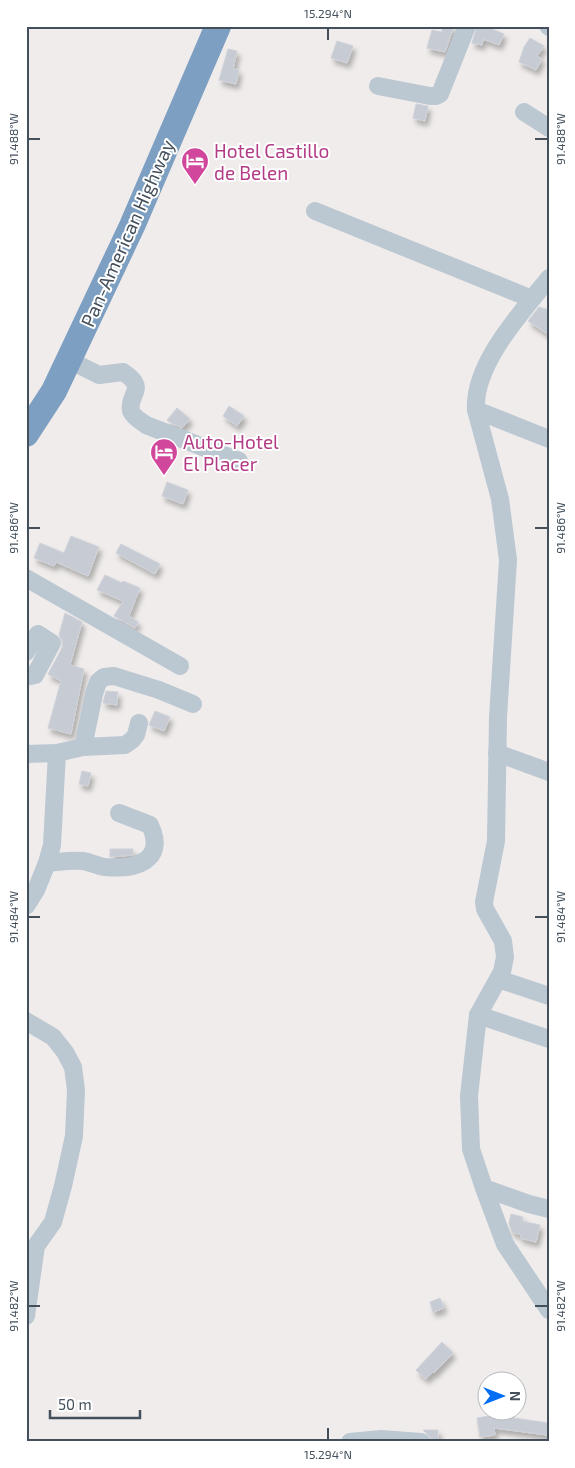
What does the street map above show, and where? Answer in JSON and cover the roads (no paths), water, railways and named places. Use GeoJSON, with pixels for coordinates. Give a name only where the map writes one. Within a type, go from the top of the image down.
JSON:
{"type":"FeatureCollection","features":[{"type":"Feature","properties":{"kind":"highway","name":"Pan-American Highway"},"geometry":{"type":"LineString","coordinates":[[30,419],[54,391],[69,360],[140,209],[218,26]]}},
{"type":"Feature","properties":{"kind":"street"},"geometry":{"type":"LineString","coordinates":[[378,86],[430,96],[440,94],[467,26]]}},
{"type":"Feature","properties":{"kind":"street"},"geometry":{"type":"LineString","coordinates":[[524,112],[549,128]]}},
{"type":"Feature","properties":{"kind":"street"},"geometry":{"type":"LineString","coordinates":[[315,211],[532,299]]}},
{"type":"Feature","properties":{"kind":"street"},"geometry":{"type":"LineString","coordinates":[[549,278],[516,319],[493,354],[483,375],[476,401],[476,410],[500,499],[508,560],[497,753],[496,841],[484,902],[485,909],[504,941],[505,957],[502,972],[478,1015],[469,1096],[471,1149],[484,1188],[505,1244],[549,1310]]}},
{"type":"Feature","properties":{"kind":"street"},"geometry":{"type":"LineString","coordinates":[[69,360],[99,375],[123,372],[135,383],[136,391],[131,405],[131,411],[135,417],[146,425],[239,460]]}},
{"type":"Feature","properties":{"kind":"street"},"geometry":{"type":"LineString","coordinates":[[476,410],[549,439]]}},
{"type":"Feature","properties":{"kind":"street"},"geometry":{"type":"LineString","coordinates":[[26,578],[180,666]]}},
{"type":"Feature","properties":{"kind":"street"},"geometry":{"type":"LineString","coordinates":[[26,652],[38,634],[52,643],[35,675],[26,677]]}},
{"type":"Feature","properties":{"kind":"street"},"geometry":{"type":"LineString","coordinates":[[26,677],[32,680],[48,674]]}},
{"type":"Feature","properties":{"kind":"street"},"geometry":{"type":"LineString","coordinates":[[84,747],[94,694],[98,682],[104,677],[114,676],[159,690],[193,704]]}},
{"type":"Feature","properties":{"kind":"street"},"geometry":{"type":"LineString","coordinates":[[26,754],[57,753],[84,747],[125,745],[136,735],[139,723]]}},
{"type":"Feature","properties":{"kind":"street"},"geometry":{"type":"LineString","coordinates":[[27,903],[47,863],[52,845],[57,753]]}},
{"type":"Feature","properties":{"kind":"street"},"geometry":{"type":"LineString","coordinates":[[497,753],[549,772]]}},
{"type":"Feature","properties":{"kind":"street"},"geometry":{"type":"LineString","coordinates":[[47,863],[82,861],[99,866],[114,867],[136,865],[148,859],[155,850],[156,837],[150,825],[119,813]]}},
{"type":"Feature","properties":{"kind":"street"},"geometry":{"type":"LineString","coordinates":[[498,979],[549,996]]}},
{"type":"Feature","properties":{"kind":"street"},"geometry":{"type":"LineString","coordinates":[[478,1015],[549,1039]]}},
{"type":"Feature","properties":{"kind":"street"},"geometry":{"type":"LineString","coordinates":[[26,1021],[53,1037],[65,1052],[73,1066],[76,1090],[74,1136],[64,1186],[53,1222],[31,1251],[26,1316]]}},
{"type":"Feature","properties":{"kind":"street"},"geometry":{"type":"LineString","coordinates":[[484,1188],[549,1209]]}},
{"type":"Feature","properties":{"kind":"street"},"geometry":{"type":"LineString","coordinates":[[350,1442],[381,1439],[421,1442]]}},
{"type":"Feature","properties":{"kind":"place","name":"Hotel Castillo de Belen"},"geometry":{"type":"Point","coordinates":[195,185]}},
{"type":"Feature","properties":{"kind":"place","name":"Auto-Hotel El Placer"},"geometry":{"type":"Point","coordinates":[164,476]}}]}
